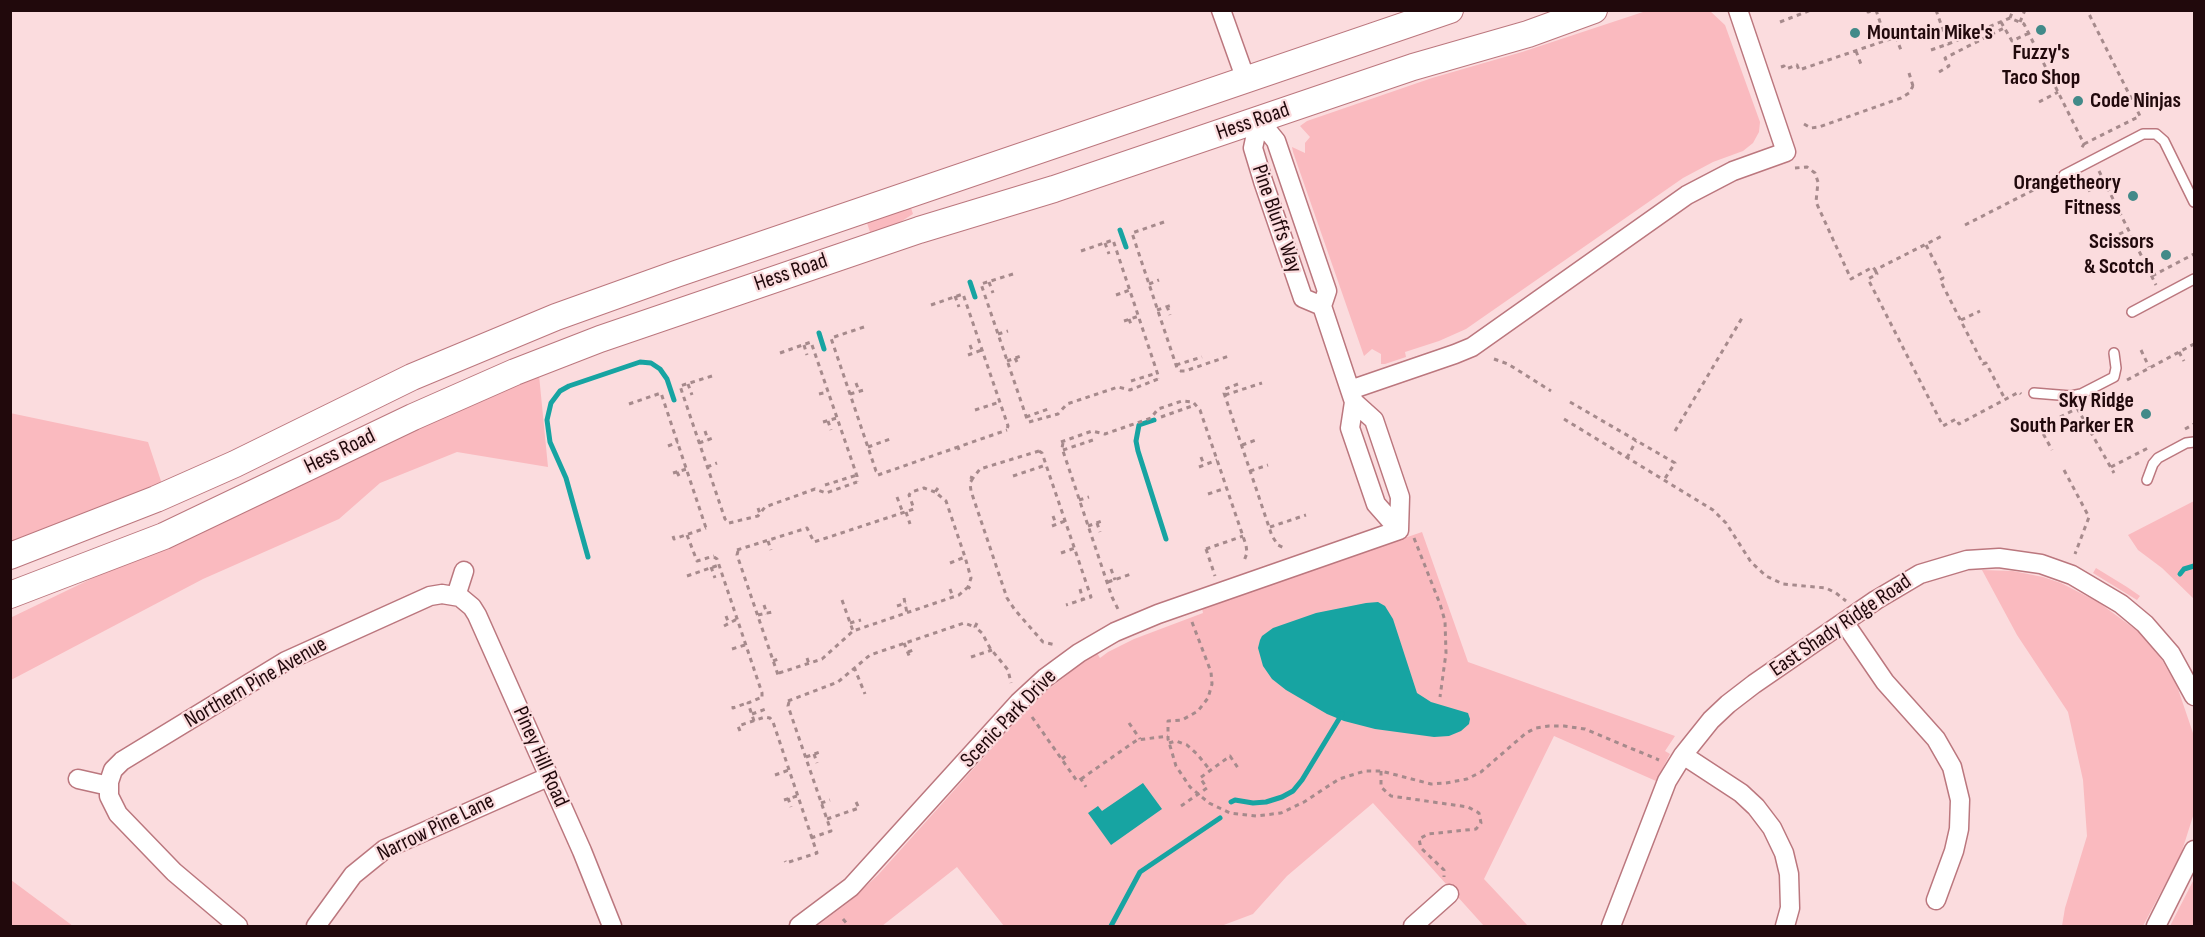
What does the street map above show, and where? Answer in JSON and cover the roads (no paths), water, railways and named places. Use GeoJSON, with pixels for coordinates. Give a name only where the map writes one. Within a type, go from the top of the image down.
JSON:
{"type":"FeatureCollection","features":[{"type":"Feature","properties":{"kind":"main road","name":"Hess Road"},"geometry":{"type":"LineString","coordinates":[[10,556],[99,523],[187,485],[398,384],[539,323],[668,276],[1450,10]]}},
{"type":"Feature","properties":{"kind":"main road","name":"Hess Road"},"geometry":{"type":"LineString","coordinates":[[13,596],[171,532],[431,409],[600,339],[919,230],[1054,189],[1413,67],[1528,34],[1594,10]]}},
{"type":"Feature","properties":{"kind":"main road","name":"Pine Bluffs Way"},"geometry":{"type":"LineString","coordinates":[[1246,80],[1259,120]]}},
{"type":"Feature","properties":{"kind":"street","name":"Pine Bluffs Way"},"geometry":{"type":"LineString","coordinates":[[1221,10],[1246,80]]}},
{"type":"Feature","properties":{"kind":"street"},"geometry":{"type":"LineString","coordinates":[[1352,396],[1472,347],[1687,195],[1732,171],[1786,152],[1738,10]]}},
{"type":"Feature","properties":{"kind":"street","name":"Pine Bluffs Way"},"geometry":{"type":"LineString","coordinates":[[1259,120],[1252,148],[1303,298],[1322,306]]}},
{"type":"Feature","properties":{"kind":"street","name":"Pine Bluffs Way"},"geometry":{"type":"LineString","coordinates":[[1259,120],[1276,141],[1327,291],[1322,306],[1352,396],[1350,428],[1376,504],[1399,531]]}},
{"type":"Feature","properties":{"kind":"street","name":"Pine Bluffs Way"},"geometry":{"type":"LineString","coordinates":[[1352,396],[1374,420],[1400,497],[1399,531]]}},
{"type":"Feature","properties":{"kind":"street","name":"Scenic Park Drive"},"geometry":{"type":"LineString","coordinates":[[799,927],[851,887],[1019,702],[1045,678],[1079,653],[1110,635],[1151,616],[1399,531]]}},
{"type":"Feature","properties":{"kind":"street","name":"East Shady Ridge Road"},"geometry":{"type":"LineString","coordinates":[[1611,927],[1662,794],[1683,755],[1706,727],[1728,704],[1844,622],[1901,584],[1934,568],[1983,558],[2032,562],[2079,579],[2135,614],[2163,644],[2194,696]]}},
{"type":"Feature","properties":{"kind":"street"},"geometry":{"type":"LineString","coordinates":[[456,596],[464,571]]}},
{"type":"Feature","properties":{"kind":"street","name":"Northern Pine Avenue"},"geometry":{"type":"LineString","coordinates":[[109,786],[113,770],[122,762],[286,661],[430,596],[442,594],[456,596]]}},
{"type":"Feature","properties":{"kind":"street","name":"Piney Hill Road"},"geometry":{"type":"LineString","coordinates":[[456,596],[469,604],[477,615],[587,863],[612,927]]}},
{"type":"Feature","properties":{"kind":"street"},"geometry":{"type":"LineString","coordinates":[[1844,622],[1886,682],[1936,739],[1952,767],[1960,800],[1959,829],[1954,851],[1936,900]]}},
{"type":"Feature","properties":{"kind":"street"},"geometry":{"type":"LineString","coordinates":[[1683,755],[1741,793],[1769,823],[1781,846],[1789,874],[1790,908],[1785,927]]}},
{"type":"Feature","properties":{"kind":"street","name":"Narrow Pine Lane"},"geometry":{"type":"LineString","coordinates":[[316,927],[353,875],[385,849],[548,777]]}},
{"type":"Feature","properties":{"kind":"street"},"geometry":{"type":"LineString","coordinates":[[78,779],[109,786],[112,807],[131,828],[184,882],[238,927]]}},
{"type":"Feature","properties":{"kind":"street"},"geometry":{"type":"LineString","coordinates":[[2156,927],[2194,852]]}},
{"type":"Feature","properties":{"kind":"street"},"geometry":{"type":"LineString","coordinates":[[1413,927],[1445,888]]}},
{"type":"Feature","properties":{"kind":"lane"},"geometry":{"type":"LineString","coordinates":[[2064,175],[2143,134],[2156,134],[2164,141],[2194,202]]}},
{"type":"Feature","properties":{"kind":"lane"},"geometry":{"type":"LineString","coordinates":[[2133,312],[2194,279]]}},
{"type":"Feature","properties":{"kind":"lane"},"geometry":{"type":"LineString","coordinates":[[2034,393],[2071,396],[2081,394],[2114,377],[2115,353]]}},
{"type":"Feature","properties":{"kind":"lane"},"geometry":{"type":"LineString","coordinates":[[2147,480],[2158,458],[2186,443],[2194,442]]}},
{"type":"Feature","properties":{"kind":"water"},"geometry":{"type":"Polygon","coordinates":[[[1378,602],[1385,606],[1393,619],[1417,693],[1431,702],[1468,713],[1469,724],[1461,731],[1449,736],[1434,737],[1375,729],[1344,721],[1327,714],[1286,690],[1272,679],[1263,666],[1258,648],[1260,640],[1273,628],[1316,613],[1378,602]]]}},
{"type":"Feature","properties":{"kind":"water"},"geometry":{"type":"Polygon","coordinates":[[[1143,783],[1162,809],[1111,845],[1088,813],[1098,806],[1102,811],[1143,783]]]}},
{"type":"Feature","properties":{"kind":"waterway"},"geometry":{"type":"LineString","coordinates":[[1120,230],[1126,247]]}},
{"type":"Feature","properties":{"kind":"waterway"},"geometry":{"type":"LineString","coordinates":[[970,282],[975,297]]}},
{"type":"Feature","properties":{"kind":"waterway"},"geometry":{"type":"LineString","coordinates":[[819,333],[824,349]]}},
{"type":"Feature","properties":{"kind":"waterway"},"geometry":{"type":"LineString","coordinates":[[588,557],[566,478],[550,442],[547,420],[551,403],[560,391],[569,386],[640,362],[651,363],[660,369],[667,379],[674,400]]}},
{"type":"Feature","properties":{"kind":"waterway"},"geometry":{"type":"LineString","coordinates":[[1154,420],[1139,425],[1136,441],[1166,539]]}},
{"type":"Feature","properties":{"kind":"waterway"},"geometry":{"type":"LineString","coordinates":[[2180,574],[2184,569],[2194,566]]}},
{"type":"Feature","properties":{"kind":"waterway"},"geometry":{"type":"LineString","coordinates":[[1231,802],[1235,800],[1253,803],[1266,802],[1293,791],[1342,714]]}},
{"type":"Feature","properties":{"kind":"waterway"},"geometry":{"type":"LineString","coordinates":[[1111,926],[1140,872],[1220,818]]}},
{"type":"Feature","properties":{"kind":"place","name":"Fuzzy's Taco Shop"},"geometry":{"type":"Point","coordinates":[2041,30]}},
{"type":"Feature","properties":{"kind":"place","name":"Mountain Mike's"},"geometry":{"type":"Point","coordinates":[1855,33]}},
{"type":"Feature","properties":{"kind":"place","name":"Code Ninjas"},"geometry":{"type":"Point","coordinates":[2078,101]}},
{"type":"Feature","properties":{"kind":"place","name":"Orangetheory Fitness"},"geometry":{"type":"Point","coordinates":[2133,196]}},
{"type":"Feature","properties":{"kind":"place","name":"Scissors & Scotch"},"geometry":{"type":"Point","coordinates":[2166,255]}},
{"type":"Feature","properties":{"kind":"place","name":"Sky Ridge South Parker ER"},"geometry":{"type":"Point","coordinates":[2146,414]}}]}
